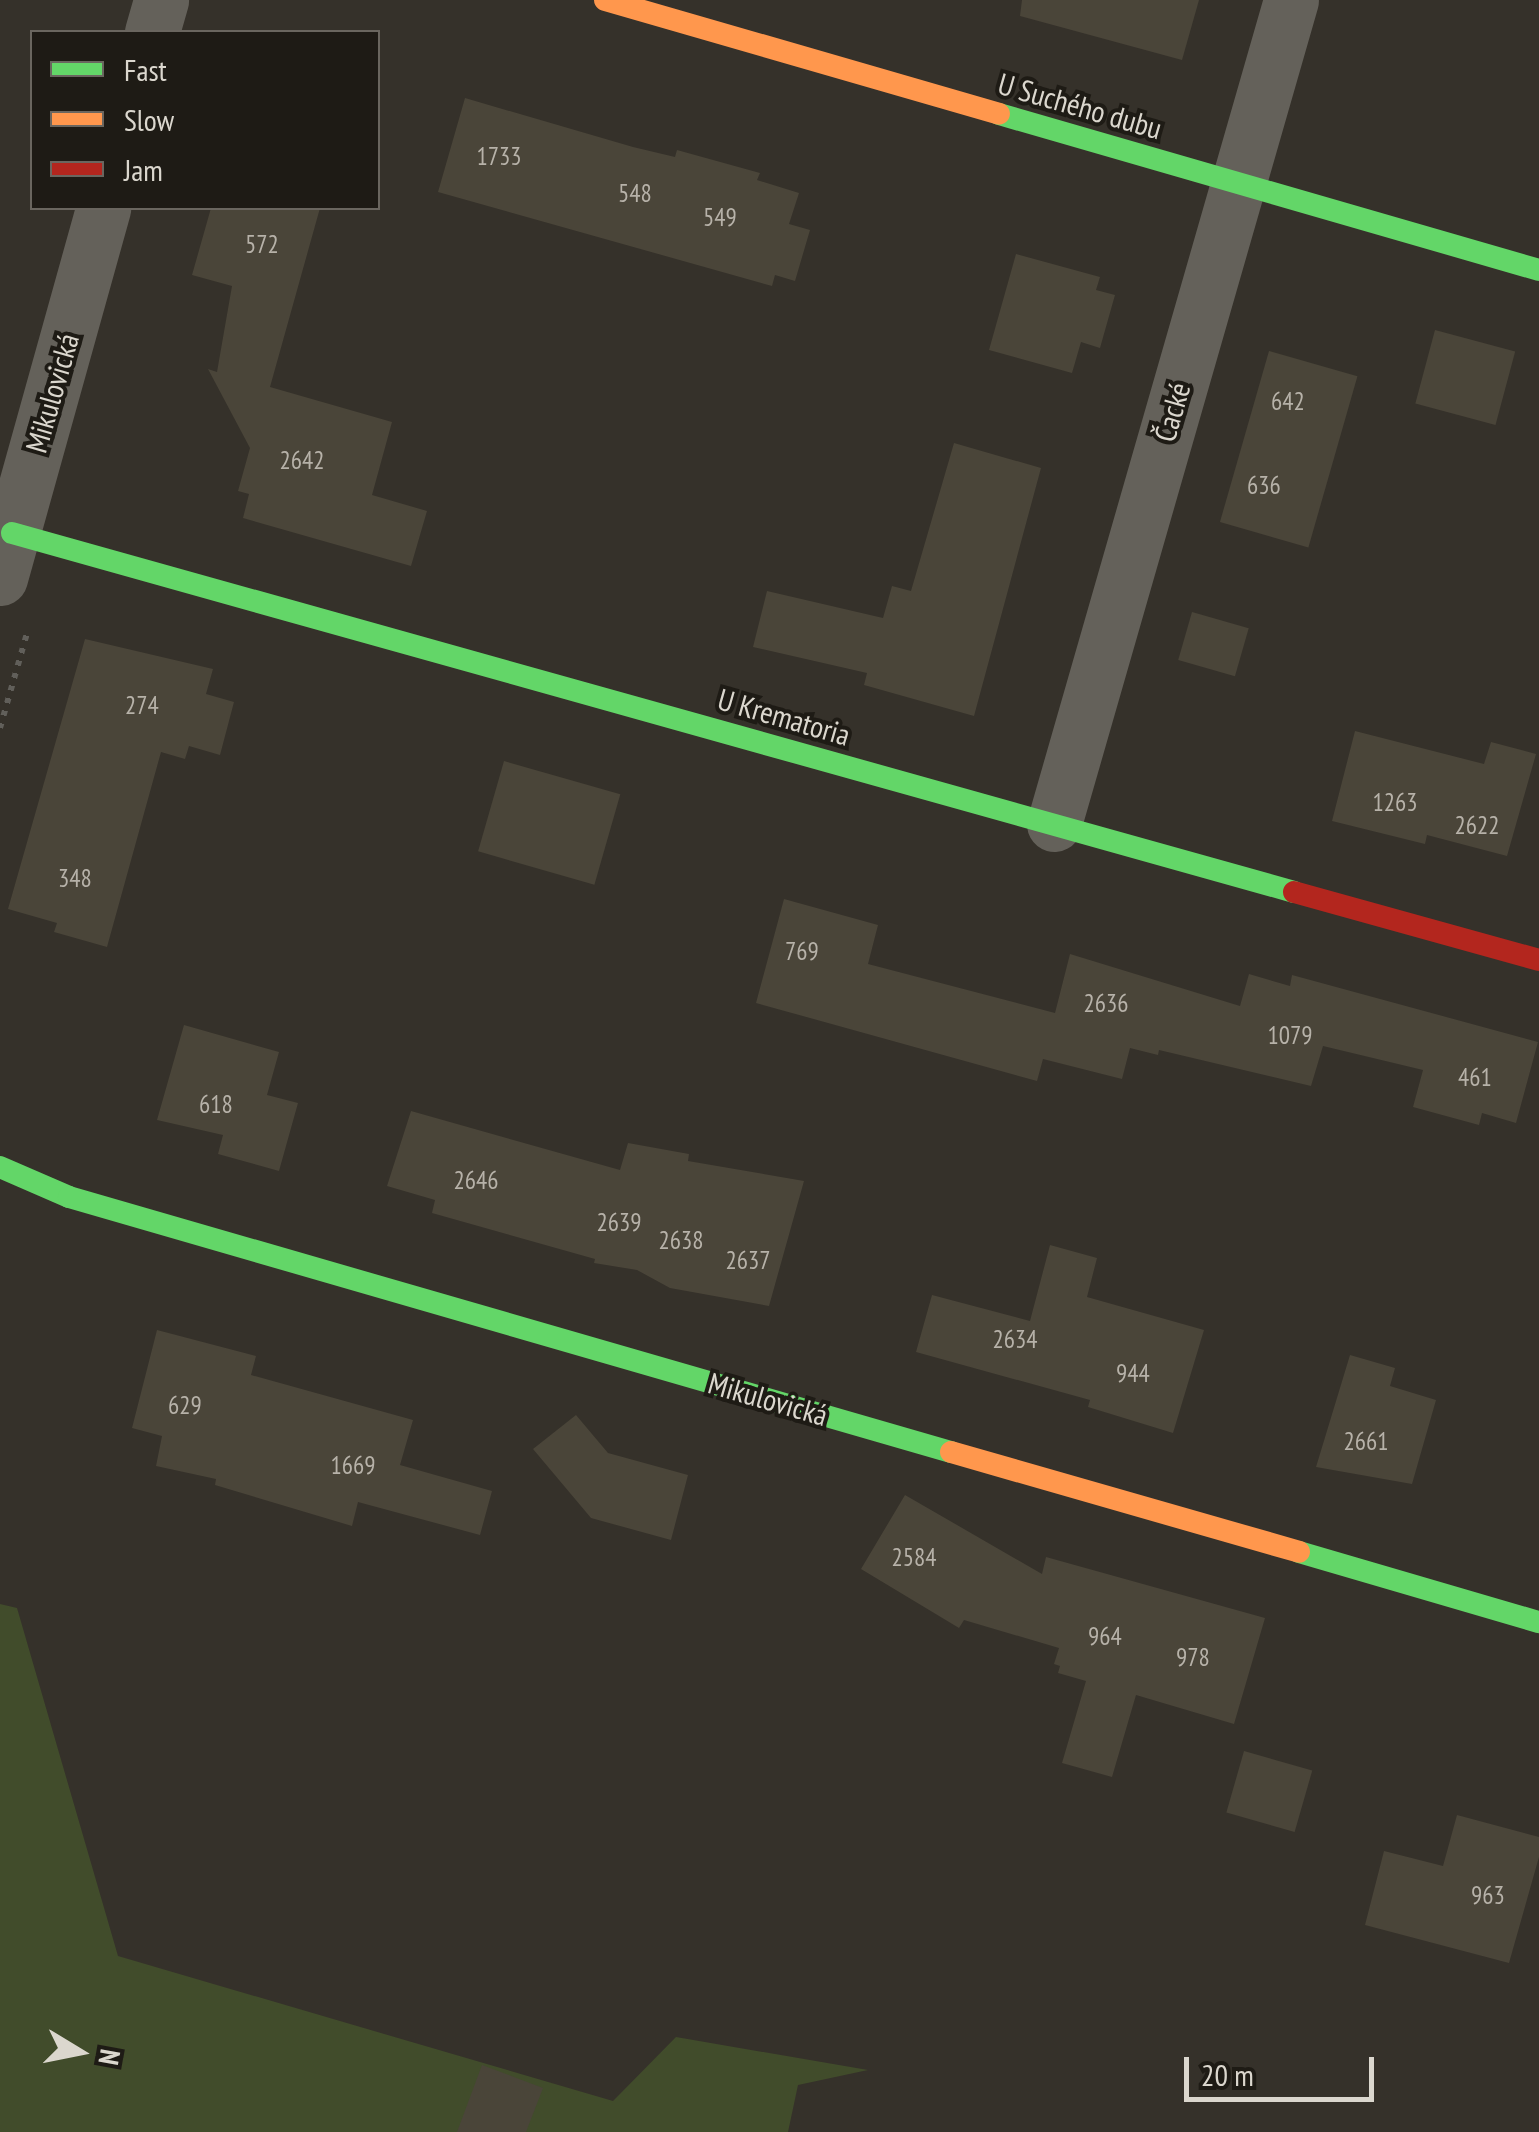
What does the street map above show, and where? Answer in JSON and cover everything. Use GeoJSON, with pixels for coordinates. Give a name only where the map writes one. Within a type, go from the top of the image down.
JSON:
{"type":"FeatureCollection","features":[{"type":"Feature","properties":{"kind":"street"},"geometry":{"type":"LineString","coordinates":[[153,30],[161,0]]}},
{"type":"Feature","properties":{"kind":"street","name":"U Suchého dubu"},"geometry":{"type":"LineString","coordinates":[[605,0],[1539,270]]}},
{"type":"Feature","properties":{"kind":"street","name":"Čacké"},"geometry":{"type":"LineString","coordinates":[[1054,824],[1291,0]]}},
{"type":"Feature","properties":{"kind":"street","name":"Mikulovická"},"geometry":{"type":"LineString","coordinates":[[6,555],[103,210]]}},
{"type":"Feature","properties":{"kind":"street","name":"U Krematoria"},"geometry":{"type":"LineString","coordinates":[[6,555],[1054,824],[1539,960]]}},
{"type":"Feature","properties":{"kind":"street","name":"Mikulovická"},"geometry":{"type":"LineString","coordinates":[[0,1167],[70,1197],[1539,1622]]}},
{"type":"Feature","properties":{"kind":"path"},"geometry":{"type":"LineString","coordinates":[[0,728],[30,624]]}},
{"type":"Feature","properties":{"kind":"green space"},"geometry":{"type":"Polygon","coordinates":[[[0,1604],[17,1608],[118,1956],[613,2101],[676,2037],[868,2070],[798,2085],[788,2132],[0,2132],[0,1604]]]}},
{"type":"Feature","properties":{"kind":"building"},"geometry":{"type":"Polygon","coordinates":[[[1022,0],[1199,0],[1182,60],[1020,16],[1022,0]]]}},
{"type":"Feature","properties":{"kind":"building"},"geometry":{"type":"Polygon","coordinates":[[[465,98],[633,147],[675,157],[677,150],[760,173],[757,180],[799,193],[789,224],[810,230],[795,281],[775,275],[772,286],[438,192],[465,98]]]}},
{"type":"Feature","properties":{"kind":"building"},"geometry":{"type":"Polygon","coordinates":[[[210,210],[319,210],[270,387],[392,422],[372,495],[427,511],[411,566],[243,518],[249,494],[238,491],[250,448],[208,369],[217,372],[232,286],[192,275],[210,210]]]}},
{"type":"Feature","properties":{"kind":"building"},"geometry":{"type":"Polygon","coordinates":[[[1016,254],[1100,277],[1096,290],[1115,295],[1100,348],[1081,342],[1072,373],[989,350],[1016,254]]]}},
{"type":"Feature","properties":{"kind":"building"},"geometry":{"type":"Polygon","coordinates":[[[1435,330],[1515,351],[1496,425],[1415,403],[1435,330]]]}},
{"type":"Feature","properties":{"kind":"building"},"geometry":{"type":"Polygon","coordinates":[[[1269,351],[1357,376],[1308,547],[1220,522],[1269,351]]]}},
{"type":"Feature","properties":{"kind":"building"},"geometry":{"type":"Polygon","coordinates":[[[954,443],[1041,468],[974,716],[864,685],[867,673],[753,647],[767,591],[883,618],[892,586],[911,591],[954,443]]]}},
{"type":"Feature","properties":{"kind":"building"},"geometry":{"type":"Polygon","coordinates":[[[1192,612],[1249,628],[1235,676],[1178,660],[1192,612]]]}},
{"type":"Feature","properties":{"kind":"building"},"geometry":{"type":"Polygon","coordinates":[[[85,639],[213,669],[206,694],[234,702],[220,755],[189,746],[185,759],[161,752],[107,947],[54,932],[57,923],[8,909],[85,639]]]}},
{"type":"Feature","properties":{"kind":"building"},"geometry":{"type":"Polygon","coordinates":[[[1355,731],[1484,764],[1491,742],[1536,754],[1507,856],[1427,835],[1425,844],[1332,821],[1355,731]]]}},
{"type":"Feature","properties":{"kind":"building"},"geometry":{"type":"Polygon","coordinates":[[[504,761],[620,794],[594,885],[478,851],[504,761]]]}},
{"type":"Feature","properties":{"kind":"building"},"geometry":{"type":"Polygon","coordinates":[[[784,899],[878,925],[868,964],[1055,1013],[1070,954],[1240,1006],[1249,974],[1290,986],[1292,975],[1538,1042],[1516,1123],[1482,1113],[1479,1125],[1413,1107],[1423,1070],[1323,1046],[1311,1086],[1159,1050],[1158,1055],[1130,1048],[1122,1079],[1043,1059],[1037,1081],[756,1003],[784,899]]]}},
{"type":"Feature","properties":{"kind":"building"},"geometry":{"type":"Polygon","coordinates":[[[184,1025],[279,1052],[267,1095],[298,1103],[279,1171],[218,1154],[223,1135],[157,1120],[184,1025]]]}},
{"type":"Feature","properties":{"kind":"building"},"geometry":{"type":"Polygon","coordinates":[[[411,1111],[620,1170],[628,1143],[689,1154],[688,1161],[804,1181],[769,1306],[670,1288],[637,1270],[594,1263],[595,1259],[432,1213],[435,1200],[387,1186],[411,1111]]]}},
{"type":"Feature","properties":{"kind":"building"},"geometry":{"type":"Polygon","coordinates":[[[1050,1245],[1097,1258],[1087,1297],[1204,1330],[1173,1433],[1088,1407],[1090,1400],[916,1352],[932,1295],[1030,1321],[1050,1245]]]}},
{"type":"Feature","properties":{"kind":"building"},"geometry":{"type":"Polygon","coordinates":[[[157,1330],[256,1356],[251,1375],[413,1420],[400,1465],[492,1491],[480,1535],[358,1502],[352,1526],[215,1485],[216,1479],[156,1466],[162,1436],[132,1428],[157,1330]]]}},
{"type":"Feature","properties":{"kind":"building"},"geometry":{"type":"Polygon","coordinates":[[[1350,1355],[1395,1368],[1390,1386],[1436,1400],[1412,1484],[1316,1467],[1350,1355]]]}},
{"type":"Feature","properties":{"kind":"building"},"geometry":{"type":"Polygon","coordinates":[[[576,1415],[608,1453],[688,1475],[671,1540],[591,1518],[533,1449],[576,1415]]]}},
{"type":"Feature","properties":{"kind":"building"},"geometry":{"type":"Polygon","coordinates":[[[905,1495],[1042,1574],[1046,1557],[1265,1618],[1234,1724],[1136,1695],[1112,1777],[1062,1763],[1086,1681],[1058,1673],[1060,1666],[1054,1664],[1059,1648],[964,1620],[959,1628],[861,1569],[905,1495]]]}},
{"type":"Feature","properties":{"kind":"building"},"geometry":{"type":"Polygon","coordinates":[[[1244,1751],[1312,1771],[1295,1832],[1226,1813],[1244,1751]]]}},
{"type":"Feature","properties":{"kind":"building"},"geometry":{"type":"Polygon","coordinates":[[[1457,1815],[1539,1837],[1539,1857],[1509,1963],[1365,1925],[1384,1851],[1443,1866],[1457,1815]]]}},
{"type":"Feature","properties":{"kind":"building"},"geometry":{"type":"Polygon","coordinates":[[[482,2065],[543,2088],[526,2132],[457,2132],[482,2065]]]}},
{"type":"Feature","properties":{"kind":"traffic: fast"},"geometry":{"type":"LineString","coordinates":[[999,114],[1539,270]]}},
{"type":"Feature","properties":{"kind":"traffic: fast"},"geometry":{"type":"LineString","coordinates":[[12,533],[1294,892]]}},
{"type":"Feature","properties":{"kind":"traffic: fast"},"geometry":{"type":"LineString","coordinates":[[0,1167],[69,1197],[951,1452]]}},
{"type":"Feature","properties":{"kind":"traffic: fast"},"geometry":{"type":"LineString","coordinates":[[1299,1552],[1539,1622]]}},
{"type":"Feature","properties":{"kind":"traffic: slow"},"geometry":{"type":"LineString","coordinates":[[605,0],[999,114]]}},
{"type":"Feature","properties":{"kind":"traffic: slow"},"geometry":{"type":"LineString","coordinates":[[951,1452],[1299,1552]]}},
{"type":"Feature","properties":{"kind":"traffic: jam"},"geometry":{"type":"LineString","coordinates":[[1294,892],[1539,960]]}}]}
